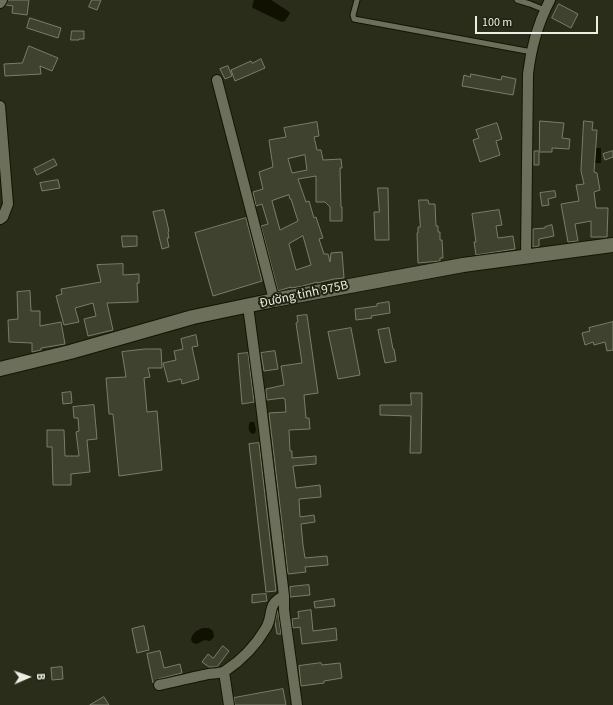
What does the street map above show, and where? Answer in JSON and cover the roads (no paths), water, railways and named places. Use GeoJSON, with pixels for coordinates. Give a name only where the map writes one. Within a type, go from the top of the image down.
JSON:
{"type":"FeatureCollection","features":[{"type":"Feature","properties":{"kind":"main road","name":"Đường tỉnh 975B"},"geometry":{"type":"LineString","coordinates":[[1,367],[83,348],[193,317],[274,300],[462,264],[613,245]]}},
{"type":"Feature","properties":{"kind":"street"},"geometry":{"type":"LineString","coordinates":[[526,257],[528,74],[536,35],[550,0]]}},
{"type":"Feature","properties":{"kind":"street"},"geometry":{"type":"LineString","coordinates":[[217,80],[274,300]]}},
{"type":"Feature","properties":{"kind":"street"},"geometry":{"type":"LineString","coordinates":[[0,106],[8,204],[4,217],[0,219]]}},
{"type":"Feature","properties":{"kind":"street"},"geometry":{"type":"LineString","coordinates":[[248,306],[284,596],[284,610],[297,705]]}},
{"type":"Feature","properties":{"kind":"street"},"geometry":{"type":"LineString","coordinates":[[159,685],[205,674],[224,672],[249,652],[266,628],[274,602],[284,596]]}},
{"type":"Feature","properties":{"kind":"street"},"geometry":{"type":"LineString","coordinates":[[224,672],[229,705]]}},
{"type":"Feature","properties":{"kind":"lane"},"geometry":{"type":"LineString","coordinates":[[357,0],[353,15],[354,19],[532,52]]}},
{"type":"Feature","properties":{"kind":"lane"},"geometry":{"type":"LineString","coordinates":[[517,0],[545,10]]}}]}
